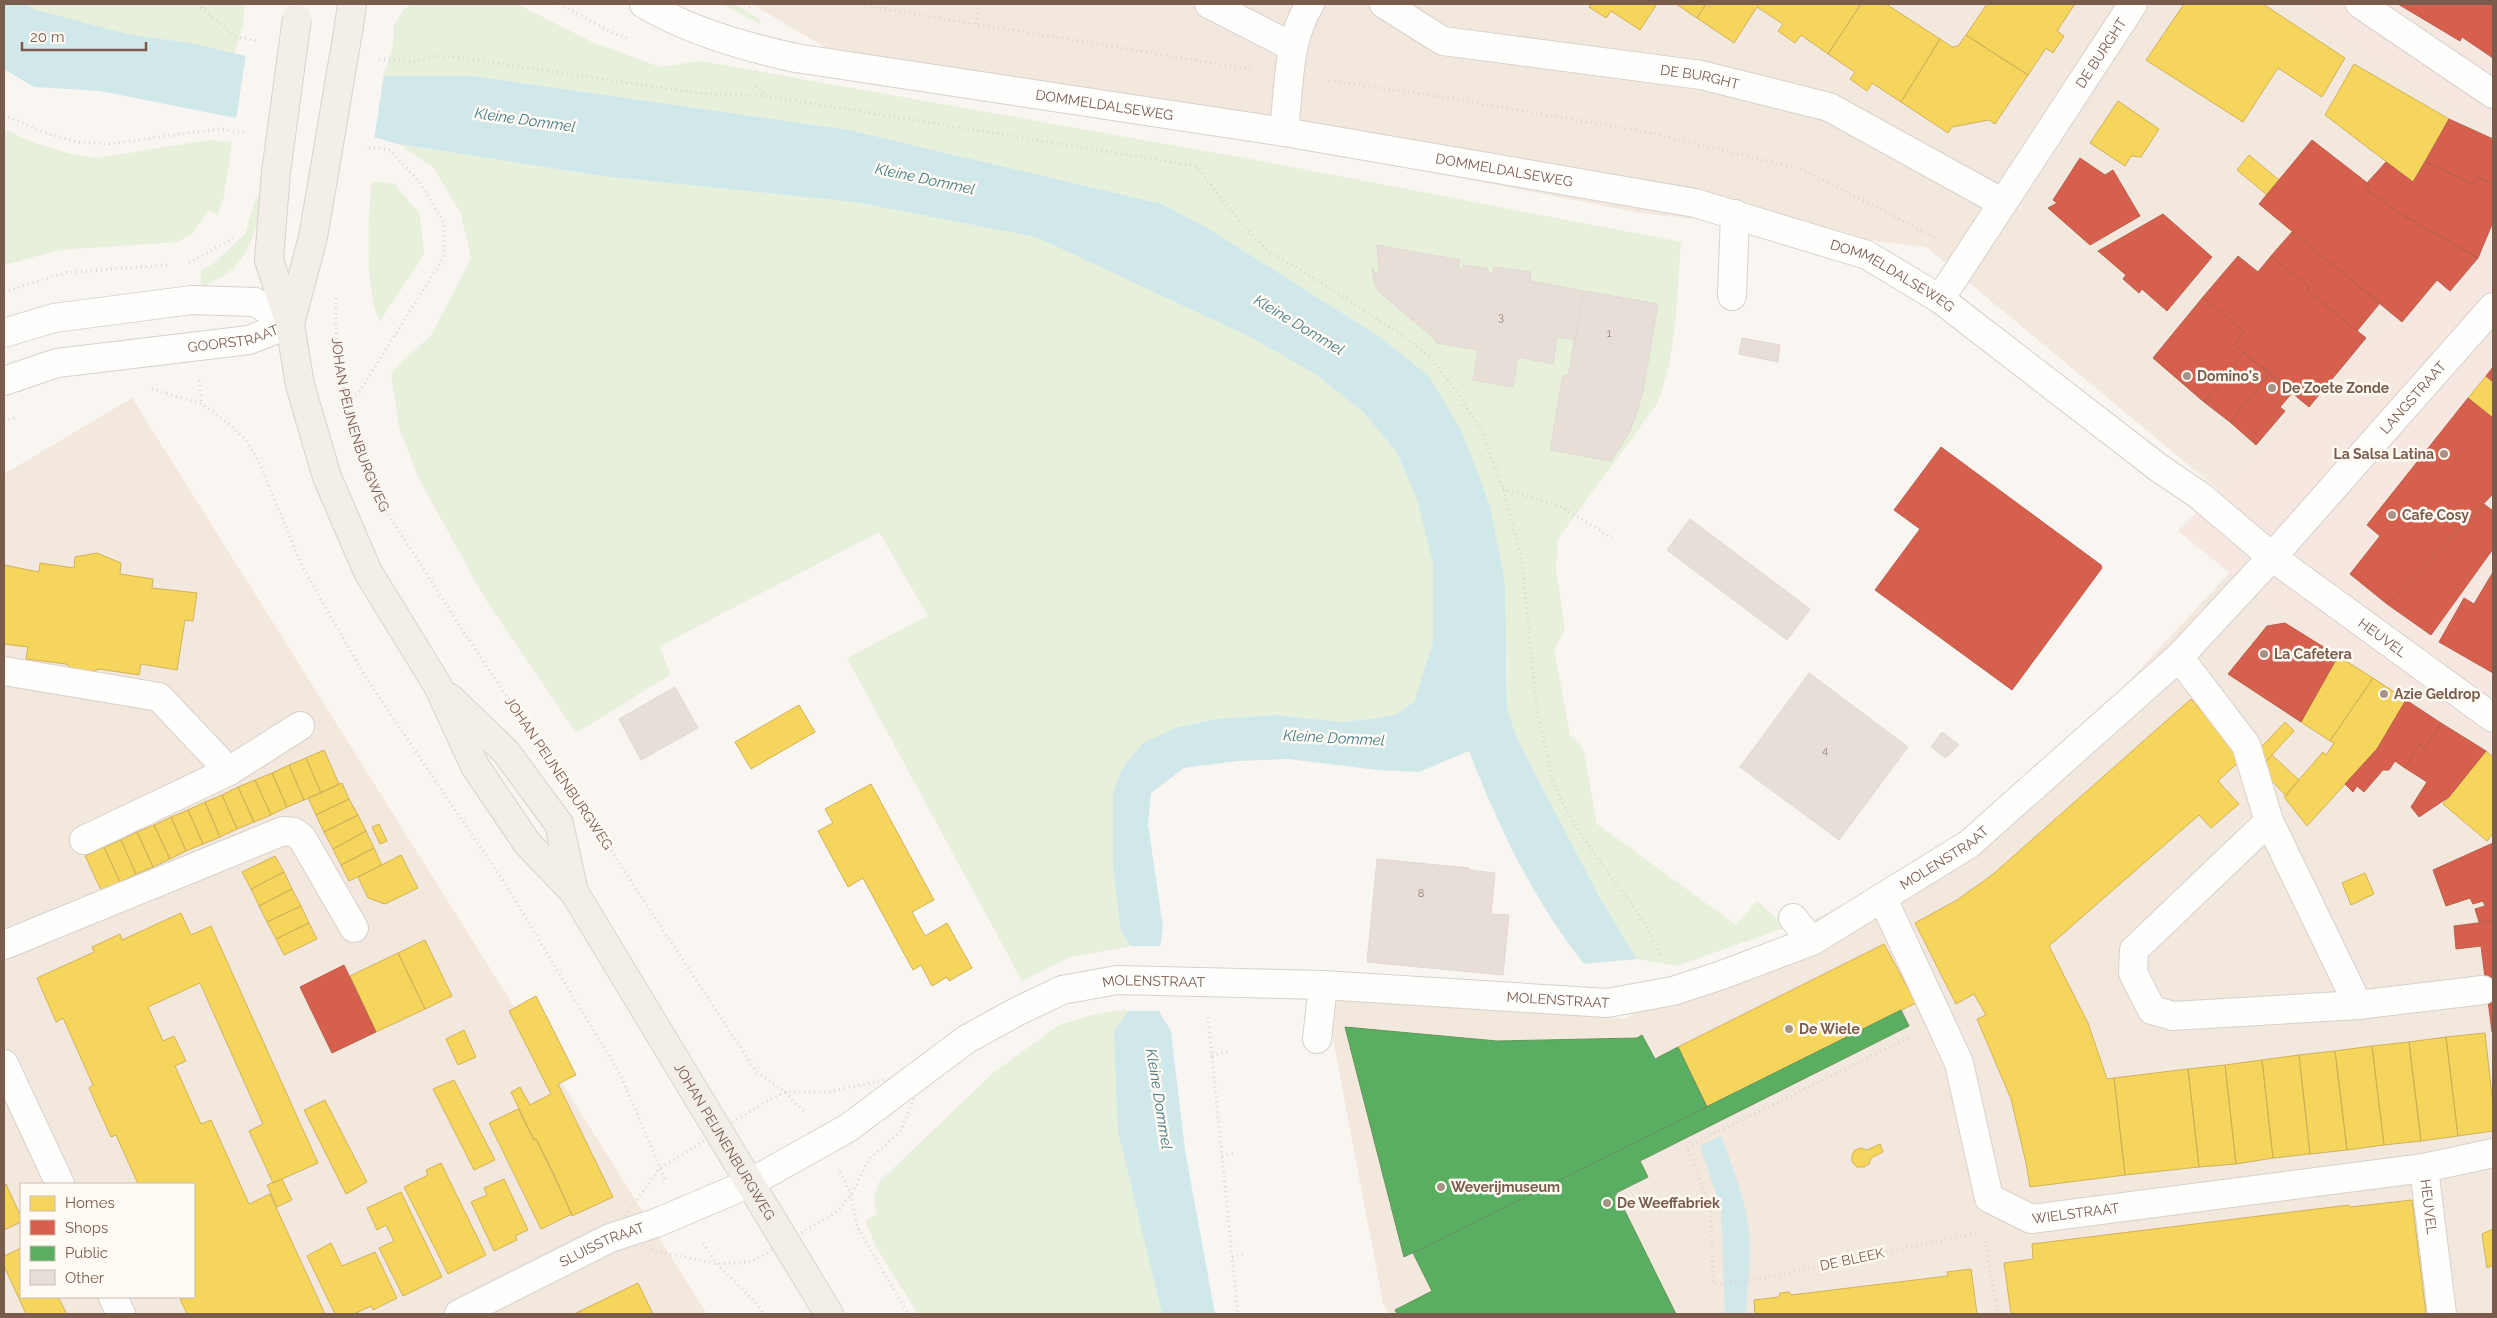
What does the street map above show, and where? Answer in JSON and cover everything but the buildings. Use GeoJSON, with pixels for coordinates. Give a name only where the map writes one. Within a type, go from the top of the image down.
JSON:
{"type":"FeatureCollection","features":[{"type":"Feature","properties":{"kind":"main road","name":"JOHAN PEIJNENBURGWEG"},"geometry":{"type":"LineString","coordinates":[[299,11],[276,172],[269,260],[290,324],[300,385],[327,477],[368,572],[438,686],[475,766],[527,843],[574,892],[748,1184],[829,1314]]}},
{"type":"Feature","properties":{"kind":"main road","name":"JOHAN PEIJNENBURGWEG"},"geometry":{"type":"LineString","coordinates":[[290,324],[313,237],[350,15]]}},
{"type":"Feature","properties":{"kind":"main road","name":"JOHAN PEIJNENBURGWEG"},"geometry":{"type":"LineString","coordinates":[[438,686],[506,752],[559,824],[574,892]]}},
{"type":"Feature","properties":{"kind":"street","name":"DOMMELDALSEWEG"},"geometry":{"type":"LineString","coordinates":[[644,4],[660,13],[749,48],[786,56],[1284,132],[1695,203],[1867,255],[1940,299],[2159,468],[2199,495],[2272,557]]}},
{"type":"Feature","properties":{"kind":"street"},"geometry":{"type":"LineString","coordinates":[[1209,4],[1293,47]]}},
{"type":"Feature","properties":{"kind":"street"},"geometry":{"type":"LineString","coordinates":[[1284,132],[1293,47],[1304,14],[1310,4]]}},
{"type":"Feature","properties":{"kind":"street","name":"DE BURGHT"},"geometry":{"type":"LineString","coordinates":[[1384,4],[1443,41],[1701,75],[1829,107],[2001,202]]}},
{"type":"Feature","properties":{"kind":"street","name":"DE BURGHT"},"geometry":{"type":"LineString","coordinates":[[1940,299],[1970,255],[2001,202],[2133,4]]}},
{"type":"Feature","properties":{"kind":"street"},"geometry":{"type":"LineString","coordinates":[[2360,4],[2493,94]]}},
{"type":"Feature","properties":{"kind":"street"},"geometry":{"type":"LineString","coordinates":[[1732,296],[1735,214]]}},
{"type":"Feature","properties":{"kind":"street","name":"GOORSTRAAT"},"geometry":{"type":"LineString","coordinates":[[4,333],[54,318],[192,300],[255,302],[290,324]]}},
{"type":"Feature","properties":{"kind":"street","name":"LANGSTRAAT"},"geometry":{"type":"LineString","coordinates":[[2272,557],[2493,307]]}},
{"type":"Feature","properties":{"kind":"street","name":"GOORSTRAAT"},"geometry":{"type":"LineString","coordinates":[[4,381],[57,363],[249,340],[290,324]]}},
{"type":"Feature","properties":{"kind":"street","name":"MOLENSTRAAT"},"geometry":{"type":"LineString","coordinates":[[748,1184],[848,1128],[967,1039],[1018,1011],[1062,990],[1117,980],[1174,981],[1323,985],[1607,1003],[1673,990],[1719,976],[1812,941],[1883,899],[1969,844],[2179,657],[2272,557]]}},
{"type":"Feature","properties":{"kind":"street","name":"HEUVEL"},"geometry":{"type":"LineString","coordinates":[[2272,557],[2493,718]]}},
{"type":"Feature","properties":{"kind":"street"},"geometry":{"type":"LineString","coordinates":[[2179,657],[2246,745],[2269,821],[2358,1004]]}},
{"type":"Feature","properties":{"kind":"street"},"geometry":{"type":"LineString","coordinates":[[4,671],[159,697],[229,771]]}},
{"type":"Feature","properties":{"kind":"street"},"geometry":{"type":"LineString","coordinates":[[84,840],[229,771],[300,726]]}},
{"type":"Feature","properties":{"kind":"street"},"geometry":{"type":"LineString","coordinates":[[2269,821],[2134,950],[2134,973],[2152,1010],[2173,1016],[2358,1004],[2483,990]]}},
{"type":"Feature","properties":{"kind":"street"},"geometry":{"type":"LineString","coordinates":[[4,945],[283,831],[294,832],[302,838],[354,928]]}},
{"type":"Feature","properties":{"kind":"street","name":"WIELSTRAAT"},"geometry":{"type":"LineString","coordinates":[[1883,899],[1959,1062],[1990,1198],[2031,1219],[2424,1168]]}},
{"type":"Feature","properties":{"kind":"street"},"geometry":{"type":"LineString","coordinates":[[1792,918],[1812,941]]}},
{"type":"Feature","properties":{"kind":"street"},"geometry":{"type":"LineString","coordinates":[[1317,1039],[1323,985]]}},
{"type":"Feature","properties":{"kind":"street"},"geometry":{"type":"LineString","coordinates":[[4,1064],[60,1183]]}},
{"type":"Feature","properties":{"kind":"street","name":"HEUVEL"},"geometry":{"type":"LineString","coordinates":[[2442,1314],[2424,1168],[2493,1153]]}},
{"type":"Feature","properties":{"kind":"street","name":"SLUISSTRAAT"},"geometry":{"type":"LineString","coordinates":[[459,1314],[610,1238],[748,1184]]}},
{"type":"Feature","properties":{"kind":"street"},"geometry":{"type":"LineString","coordinates":[[113,1298],[121,1314]]}},
{"type":"Feature","properties":{"kind":"path"},"geometry":{"type":"LineString","coordinates":[[197,4],[236,37],[265,42]]}},
{"type":"Feature","properties":{"kind":"path"},"geometry":{"type":"LineString","coordinates":[[855,4],[1290,76],[1424,94],[1652,133],[1803,170],[1970,255]]}},
{"type":"Feature","properties":{"kind":"path"},"geometry":{"type":"LineString","coordinates":[[976,24],[979,4]]}},
{"type":"Feature","properties":{"kind":"path"},"geometry":{"type":"LineString","coordinates":[[371,58],[412,62],[439,56],[463,58],[696,93],[766,96],[1196,166],[1241,223],[1270,253],[1301,270],[1401,334],[1430,357],[1456,391],[1482,432],[1503,489],[1522,560],[1536,705],[1553,783],[1571,819],[1586,843],[1644,921],[1661,953],[1673,990]]}},
{"type":"Feature","properties":{"kind":"path"},"geometry":{"type":"LineString","coordinates":[[179,264],[189,263],[233,239],[236,231]]}},
{"type":"Feature","properties":{"kind":"path"},"geometry":{"type":"LineString","coordinates":[[4,292],[64,273],[169,264]]}},
{"type":"Feature","properties":{"kind":"path","name":"JOHAN PEIJNENBURGWEG"},"geometry":{"type":"LineString","coordinates":[[336,289],[335,327],[348,402],[363,452],[382,502],[464,634],[519,713]]}},
{"type":"Feature","properties":{"kind":"path"},"geometry":{"type":"LineString","coordinates":[[145,387],[202,404],[228,423],[246,440],[259,462],[302,566],[366,678],[504,882],[621,1076],[659,1169],[683,1211],[717,1264],[758,1305],[764,1314]]}},
{"type":"Feature","properties":{"kind":"path"},"geometry":{"type":"LineString","coordinates":[[4,422],[21,415]]}},
{"type":"Feature","properties":{"kind":"path"},"geometry":{"type":"LineString","coordinates":[[1503,489],[1560,506],[1612,538]]}},
{"type":"Feature","properties":{"kind":"path","name":"JOHAN PEIJNENBURGWEG"},"geometry":{"type":"LineString","coordinates":[[596,828],[756,1071],[785,1092],[803,1111],[824,1141],[851,1195],[857,1226],[908,1314]]}},
{"type":"Feature","properties":{"kind":"path"},"geometry":{"type":"LineString","coordinates":[[1205,982],[1238,1314]]}},
{"type":"Feature","properties":{"kind":"path","name":"DE BLEEK"},"geometry":{"type":"LineString","coordinates":[[1940,1022],[1687,1147],[1712,1208],[1713,1284],[1754,1280],[1984,1232],[1998,1314]]}},
{"type":"Feature","properties":{"kind":"path"},"geometry":{"type":"LineString","coordinates":[[1212,1056],[1228,1051]]}},
{"type":"Feature","properties":{"kind":"path"},"geometry":{"type":"LineString","coordinates":[[1222,1156],[1236,1153]]}},
{"type":"Feature","properties":{"kind":"path"},"geometry":{"type":"LineString","coordinates":[[1232,1257],[1246,1253]]}},
{"type":"Feature","properties":{"kind":"shaded area"},"geometry":{"type":"Polygon","coordinates":[[[752,4],[2493,4],[2493,1314],[1389,1314],[1383,1303],[1324,992],[1624,1019],[1996,825],[2268,531],[1926,247],[1641,213],[845,59],[752,4]]]}},
{"type":"Feature","properties":{"kind":"shaded area"},"geometry":{"type":"Polygon","coordinates":[[[2316,4],[2416,4],[2493,55],[2493,131],[2307,18],[2316,4]]]}},
{"type":"Feature","properties":{"kind":"shaded area"},"geometry":{"type":"Polygon","coordinates":[[[2493,179],[2493,749],[2289,621],[2178,531],[2389,319],[2460,243],[2493,179]]]}},
{"type":"Feature","properties":{"kind":"shaded area"},"geometry":{"type":"Polygon","coordinates":[[[132,398],[707,1314],[4,1314],[4,474],[132,398]]]}},
{"type":"Feature","properties":{"kind":"green space"},"geometry":{"type":"Polygon","coordinates":[[[27,4],[245,4],[243,24],[234,54],[190,43],[127,34],[33,9],[27,4]]]}},
{"type":"Feature","properties":{"kind":"green space"},"geometry":{"type":"Polygon","coordinates":[[[411,4],[517,4],[592,42],[660,67],[701,61],[1261,161],[1681,242],[1672,345],[1664,385],[1657,404],[1558,539],[1556,568],[1565,630],[1554,649],[1570,735],[1583,748],[1597,824],[1736,925],[1757,901],[1787,927],[1676,966],[1637,959],[1599,896],[1518,741],[1507,708],[1508,657],[1429,376],[1380,337],[1206,227],[1162,204],[849,130],[473,76],[382,76],[394,39],[393,27],[404,9],[411,4]]]}},
{"type":"Feature","properties":{"kind":"green space"},"geometry":{"type":"Polygon","coordinates":[[[722,4],[734,4],[761,20],[760,24],[722,4]]]}},
{"type":"Feature","properties":{"kind":"green space"},"geometry":{"type":"Polygon","coordinates":[[[4,129],[32,142],[71,154],[98,158],[209,140],[232,142],[224,196],[218,215],[208,211],[193,233],[178,242],[60,250],[4,265],[4,129]]]}},
{"type":"Feature","properties":{"kind":"green space"},"geometry":{"type":"Polygon","coordinates":[[[398,144],[602,176],[854,202],[1036,237],[1252,338],[1315,374],[1362,411],[1396,451],[1417,499],[1433,564],[1433,642],[1414,702],[1395,715],[1342,722],[1276,715],[1215,719],[1175,728],[1122,769],[1113,793],[1113,866],[1121,932],[1131,946],[1068,958],[1022,981],[847,658],[928,616],[879,532],[660,646],[670,675],[576,733],[484,597],[418,477],[399,427],[391,373],[432,334],[471,258],[461,214],[433,167],[398,144]]]}},
{"type":"Feature","properties":{"kind":"green space"},"geometry":{"type":"Polygon","coordinates":[[[372,181],[395,184],[420,215],[424,255],[380,321],[371,292],[369,273],[369,213],[372,181]]]}},
{"type":"Feature","properties":{"kind":"green space"},"geometry":{"type":"Polygon","coordinates":[[[256,197],[263,197],[256,227],[246,252],[228,273],[216,281],[201,287],[201,270],[214,263],[245,234],[256,197]]]}},
{"type":"Feature","properties":{"kind":"green space"},"geometry":{"type":"Polygon","coordinates":[[[1129,1009],[1118,1132],[1162,1314],[918,1314],[876,1247],[865,1220],[877,1214],[874,1197],[879,1182],[993,1073],[1059,1025],[1092,1015],[1129,1009]]]}},
{"type":"Feature","properties":{"kind":"water","name":"Kleine Dommel"},"geometry":{"type":"Polygon","coordinates":[[[4,4],[27,4],[33,9],[127,34],[190,43],[264,60],[382,76],[473,76],[849,130],[1162,204],[1206,227],[1380,337],[1429,376],[1462,432],[1490,506],[1505,584],[1507,708],[1518,741],[1599,896],[1637,959],[1584,964],[1533,889],[1492,807],[1469,751],[1419,772],[1378,770],[1288,759],[1238,761],[1184,768],[1151,793],[1148,824],[1163,927],[1160,948],[1160,1013],[1171,1031],[1185,1150],[1215,1314],[1162,1314],[1118,1132],[1114,1032],[1129,1009],[1131,946],[1121,932],[1113,866],[1113,793],[1122,769],[1143,743],[1175,728],[1215,719],[1276,715],[1342,722],[1395,715],[1414,702],[1433,642],[1433,564],[1417,499],[1396,451],[1362,411],[1315,374],[1252,338],[1036,237],[854,202],[602,176],[398,144],[373,137],[225,116],[100,91],[34,87],[4,69],[4,4]]]}},
{"type":"Feature","properties":{"kind":"water"},"geometry":{"type":"Polygon","coordinates":[[[1721,1136],[1740,1191],[1747,1219],[1750,1265],[1746,1314],[1725,1314],[1721,1209],[1700,1146],[1721,1136]]]}},
{"type":"Feature","properties":{"kind":"pier"},"geometry":{"type":"Polygon","coordinates":[[[246,54],[384,74],[374,140],[236,120],[246,54]]]}},
{"type":"Feature","properties":{"kind":"pier"},"geometry":{"type":"Polygon","coordinates":[[[1128,946],[1163,946],[1163,1011],[1125,1011],[1128,946]]]}},
{"type":"Feature","properties":{"kind":"place","name":"Domino's"},"geometry":{"type":"Point","coordinates":[2187,376]}},
{"type":"Feature","properties":{"kind":"place","name":"De Zoete Zonde"},"geometry":{"type":"Point","coordinates":[2272,388]}},
{"type":"Feature","properties":{"kind":"place","name":"La Salsa Latina"},"geometry":{"type":"Point","coordinates":[2444,454]}},
{"type":"Feature","properties":{"kind":"place","name":"Cafe Cosy"},"geometry":{"type":"Point","coordinates":[2392,515]}},
{"type":"Feature","properties":{"kind":"place","name":"La Cafetera"},"geometry":{"type":"Point","coordinates":[2264,654]}},
{"type":"Feature","properties":{"kind":"place","name":"Azie Geldrop"},"geometry":{"type":"Point","coordinates":[2384,694]}},
{"type":"Feature","properties":{"kind":"place","name":"De Wiele"},"geometry":{"type":"Point","coordinates":[1789,1029]}},
{"type":"Feature","properties":{"kind":"place","name":"Weverijmuseum"},"geometry":{"type":"Point","coordinates":[1441,1187]}},
{"type":"Feature","properties":{"kind":"place","name":"De Weeffabriek"},"geometry":{"type":"Point","coordinates":[1607,1203]}}]}
